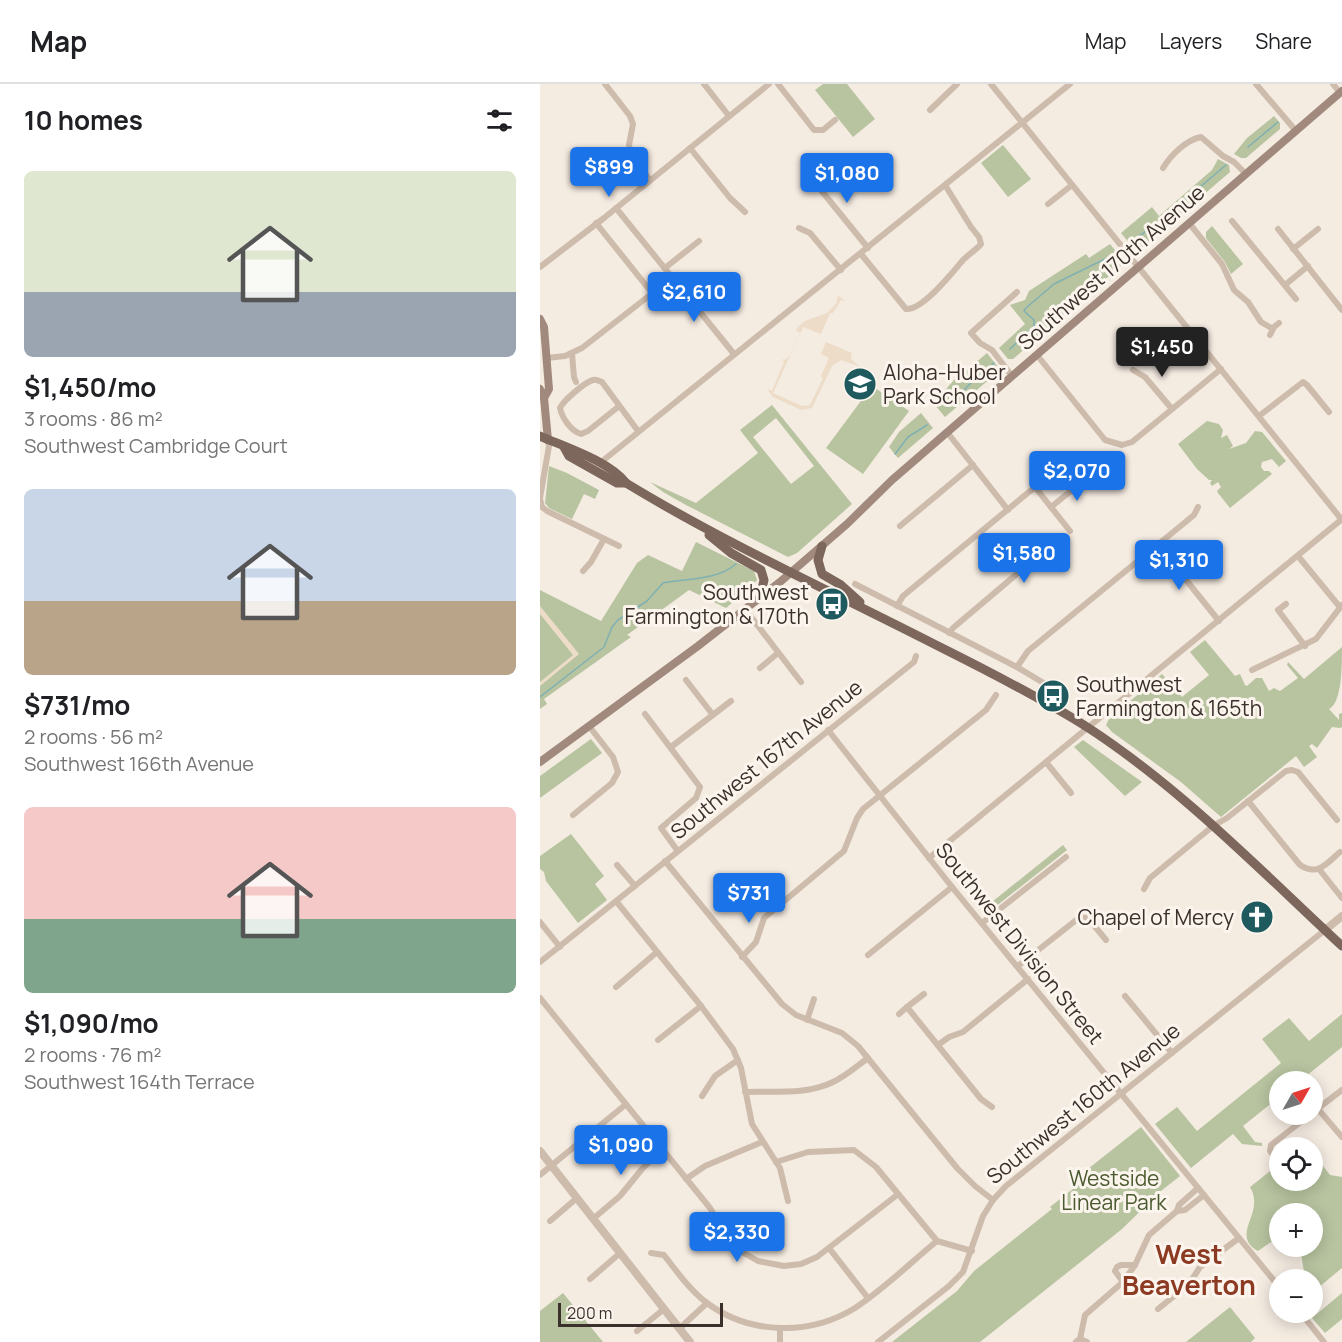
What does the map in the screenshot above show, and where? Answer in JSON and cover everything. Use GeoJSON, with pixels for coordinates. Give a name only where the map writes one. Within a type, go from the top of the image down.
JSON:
{"type":"FeatureCollection","features":[{"type":"Feature","properties":{"kind":"main road","name":"Southwest 170th Avenue"},"geometry":{"type":"LineString","coordinates":[[540,762],[698,646],[792,573],[892,480],[1341,92]]}},
{"type":"Feature","properties":{"kind":"main road"},"geometry":{"type":"LineString","coordinates":[[540,320],[544,327],[548,358],[549,388],[542,394],[544,438],[564,447],[574,448],[621,476],[626,483],[696,524],[1015,684],[1088,728],[1159,780],[1213,826],[1342,946]]}},
{"type":"Feature","properties":{"kind":"main road"},"geometry":{"type":"LineString","coordinates":[[564,447],[569,456],[617,483],[626,483]]}},
{"type":"Feature","properties":{"kind":"main road"},"geometry":{"type":"LineString","coordinates":[[696,524],[731,553],[761,570],[764,580],[760,598]]}},
{"type":"Feature","properties":{"kind":"main road"},"geometry":{"type":"LineString","coordinates":[[822,546],[818,560],[822,574],[841,585],[871,612]]}},
{"type":"Feature","properties":{"kind":"street"},"geometry":{"type":"LineString","coordinates":[[605,84],[630,116],[633,124],[629,145],[631,155],[651,180]]}},
{"type":"Feature","properties":{"kind":"street"},"geometry":{"type":"LineString","coordinates":[[704,84],[729,116]]}},
{"type":"Feature","properties":{"kind":"street"},"geometry":{"type":"LineString","coordinates":[[540,267],[769,84]]}},
{"type":"Feature","properties":{"kind":"street"},"geometry":{"type":"LineString","coordinates":[[778,84],[813,129],[819,131],[835,120]]}},
{"type":"Feature","properties":{"kind":"street"},"geometry":{"type":"LineString","coordinates":[[930,110],[957,84]]}},
{"type":"Feature","properties":{"kind":"street"},"geometry":{"type":"LineString","coordinates":[[929,858],[1342,520],[991,84]]}},
{"type":"Feature","properties":{"kind":"street"},"geometry":{"type":"LineString","coordinates":[[600,463],[1070,84]]}},
{"type":"Feature","properties":{"kind":"street"},"geometry":{"type":"LineString","coordinates":[[1256,84],[1296,131]]}},
{"type":"Feature","properties":{"kind":"street"},"geometry":{"type":"LineString","coordinates":[[1333,84],[1341,92]]}},
{"type":"Feature","properties":{"kind":"street"},"geometry":{"type":"LineString","coordinates":[[1163,168],[1169,159],[1185,145],[1201,137],[1246,174]]}},
{"type":"Feature","properties":{"kind":"street"},"geometry":{"type":"LineString","coordinates":[[690,148],[730,198],[745,212]]}},
{"type":"Feature","properties":{"kind":"street"},"geometry":{"type":"LineString","coordinates":[[808,174],[868,249]]}},
{"type":"Feature","properties":{"kind":"street"},"geometry":{"type":"LineString","coordinates":[[861,254],[906,309],[910,310],[945,282],[966,257],[981,244],[979,237],[970,227],[945,185]]}},
{"type":"Feature","properties":{"kind":"street"},"geometry":{"type":"LineString","coordinates":[[1048,204],[1072,185]]}},
{"type":"Feature","properties":{"kind":"street"},"geometry":{"type":"LineString","coordinates":[[616,208],[735,354]]}},
{"type":"Feature","properties":{"kind":"street"},"geometry":{"type":"LineString","coordinates":[[1232,222],[1296,299]]}},
{"type":"Feature","properties":{"kind":"street"},"geometry":{"type":"LineString","coordinates":[[596,224],[652,294]]}},
{"type":"Feature","properties":{"kind":"street"},"geometry":{"type":"LineString","coordinates":[[1189,224],[1222,264],[1234,290],[1248,302],[1261,322],[1272,332],[1279,323]]}},
{"type":"Feature","properties":{"kind":"street"},"geometry":{"type":"LineString","coordinates":[[799,228],[810,233],[841,270]]}},
{"type":"Feature","properties":{"kind":"street"},"geometry":{"type":"LineString","coordinates":[[1293,249],[1318,229]]}},
{"type":"Feature","properties":{"kind":"street"},"geometry":{"type":"LineString","coordinates":[[1278,230],[1342,310]]}},
{"type":"Feature","properties":{"kind":"street"},"geometry":{"type":"LineString","coordinates":[[665,268],[699,241]]}},
{"type":"Feature","properties":{"kind":"street"},"geometry":{"type":"LineString","coordinates":[[1285,285],[1308,266]]}},
{"type":"Feature","properties":{"kind":"street"},"geometry":{"type":"LineString","coordinates":[[548,358],[572,354],[582,348],[672,278]]}},
{"type":"Feature","properties":{"kind":"street"},"geometry":{"type":"LineString","coordinates":[[696,307],[724,285]]}},
{"type":"Feature","properties":{"kind":"street"},"geometry":{"type":"LineString","coordinates":[[1012,376],[992,350],[971,333],[1017,292]]}},
{"type":"Feature","properties":{"kind":"street"},"geometry":{"type":"LineString","coordinates":[[572,354],[576,382]]}},
{"type":"Feature","properties":{"kind":"street"},"geometry":{"type":"LineString","coordinates":[[1037,355],[1106,440],[1122,445],[1132,442],[1221,369]]}},
{"type":"Feature","properties":{"kind":"street"},"geometry":{"type":"LineString","coordinates":[[1133,370],[1145,377],[1172,409]]}},
{"type":"Feature","properties":{"kind":"street"},"geometry":{"type":"LineString","coordinates":[[618,406],[584,433],[574,431],[561,415],[560,408],[590,381],[596,380],[602,382],[638,431]]}},
{"type":"Feature","properties":{"kind":"street"},"geometry":{"type":"LineString","coordinates":[[1259,416],[1302,382],[1329,412]]}},
{"type":"Feature","properties":{"kind":"street"},"geometry":{"type":"LineString","coordinates":[[947,432],[1008,510]]}},
{"type":"Feature","properties":{"kind":"street"},"geometry":{"type":"LineString","coordinates":[[544,438],[549,446],[540,499],[542,507],[619,546]]}},
{"type":"Feature","properties":{"kind":"street"},"geometry":{"type":"LineString","coordinates":[[900,526],[973,465]]}},
{"type":"Feature","properties":{"kind":"street"},"geometry":{"type":"LineString","coordinates":[[1051,507],[1088,478]]}},
{"type":"Feature","properties":{"kind":"street"},"geometry":{"type":"LineString","coordinates":[[897,606],[903,596],[1035,488],[1071,531]]}},
{"type":"Feature","properties":{"kind":"street"},"geometry":{"type":"LineString","coordinates":[[1017,667],[1028,651],[1194,515],[1198,507]]}},
{"type":"Feature","properties":{"kind":"street"},"geometry":{"type":"LineString","coordinates":[[583,571],[604,539]]}},
{"type":"Feature","properties":{"kind":"street"},"geometry":{"type":"LineString","coordinates":[[1158,545],[1219,621]]}},
{"type":"Feature","properties":{"kind":"street"},"geometry":{"type":"LineString","coordinates":[[950,633],[953,627],[1044,551]]}},
{"type":"Feature","properties":{"kind":"street"},"geometry":{"type":"LineString","coordinates":[[1252,670],[1316,639],[1341,605],[1298,556]]}},
{"type":"Feature","properties":{"kind":"street"},"geometry":{"type":"LineString","coordinates":[[855,584],[1017,667],[1057,691]]}},
{"type":"Feature","properties":{"kind":"street"},"geometry":{"type":"LineString","coordinates":[[1271,616],[1286,604]]}},
{"type":"Feature","properties":{"kind":"street"},"geometry":{"type":"LineString","coordinates":[[745,609],[801,682]]}},
{"type":"Feature","properties":{"kind":"street"},"geometry":{"type":"LineString","coordinates":[[1278,610],[1305,646]]}},
{"type":"Feature","properties":{"kind":"street"},"geometry":{"type":"LineString","coordinates":[[760,668],[778,653]]}},
{"type":"Feature","properties":{"kind":"street","name":"Southwest 167th Avenue"},"geometry":{"type":"LineString","coordinates":[[540,962],[914,662],[916,656]]}},
{"type":"Feature","properties":{"kind":"street"},"geometry":{"type":"LineString","coordinates":[[686,680],[713,715]]}},
{"type":"Feature","properties":{"kind":"street"},"geometry":{"type":"LineString","coordinates":[[742,957],[756,942],[764,918],[844,851],[863,809],[986,710],[996,695]]}},
{"type":"Feature","properties":{"kind":"street"},"geometry":{"type":"LineString","coordinates":[[671,747],[731,701]]}},
{"type":"Feature","properties":{"kind":"street"},"geometry":{"type":"LineString","coordinates":[[645,714],[700,787],[696,798],[661,828],[677,850]]}},
{"type":"Feature","properties":{"kind":"street"},"geometry":{"type":"LineString","coordinates":[[573,815],[612,783],[618,772],[613,757],[589,726]]}},
{"type":"Feature","properties":{"kind":"street","name":"Southwest Division Street"},"geometry":{"type":"LineString","coordinates":[[828,730],[952,887],[1269,1275]]}},
{"type":"Feature","properties":{"kind":"street"},"geometry":{"type":"LineString","coordinates":[[1046,762],[1071,793]]}},
{"type":"Feature","properties":{"kind":"street"},"geometry":{"type":"LineString","coordinates":[[1144,890],[1150,878],[1284,771],[1292,770],[1299,774],[1337,820]]}},
{"type":"Feature","properties":{"kind":"street"},"geometry":{"type":"LineString","coordinates":[[1248,801],[1300,865],[1310,870],[1319,869],[1340,852]]}},
{"type":"Feature","properties":{"kind":"street"},"geometry":{"type":"LineString","coordinates":[[982,923],[1066,857]]}},
{"type":"Feature","properties":{"kind":"street"},"geometry":{"type":"LineString","coordinates":[[665,861],[782,1004],[807,1020],[842,1033],[858,1046],[957,1168],[993,1200]]}},
{"type":"Feature","properties":{"kind":"street"},"geometry":{"type":"LineString","coordinates":[[617,865],[635,886]]}},
{"type":"Feature","properties":{"kind":"street"},"geometry":{"type":"LineString","coordinates":[[1319,869],[1342,898]]}},
{"type":"Feature","properties":{"kind":"street"},"geometry":{"type":"LineString","coordinates":[[868,955],[952,887]]}},
{"type":"Feature","properties":{"kind":"street"},"geometry":{"type":"LineString","coordinates":[[616,901],[727,1039],[738,1060],[752,1124],[776,1162],[784,1180],[788,1201]]}},
{"type":"Feature","properties":{"kind":"street"},"geometry":{"type":"LineString","coordinates":[[1018,966],[1082,916],[1088,918],[1106,940]]}},
{"type":"Feature","properties":{"kind":"street","name":"Southwest 160th Avenue"},"geometry":{"type":"LineString","coordinates":[[878,1342],[959,1276],[967,1266],[980,1222],[993,1200],[1006,1186],[1342,916]]}},
{"type":"Feature","properties":{"kind":"street"},"geometry":{"type":"LineString","coordinates":[[540,922],[560,947]]}},
{"type":"Feature","properties":{"kind":"street"},"geometry":{"type":"LineString","coordinates":[[616,987],[657,952]]}},
{"type":"Feature","properties":{"kind":"street"},"geometry":{"type":"LineString","coordinates":[[938,1045],[949,1037],[963,1032],[1028,979]]}},
{"type":"Feature","properties":{"kind":"street"},"geometry":{"type":"LineString","coordinates":[[899,1014],[924,994]]}},
{"type":"Feature","properties":{"kind":"street"},"geometry":{"type":"LineString","coordinates":[[1125,996],[1172,1053]]}},
{"type":"Feature","properties":{"kind":"street"},"geometry":{"type":"LineString","coordinates":[[540,998],[687,1179],[714,1214],[729,1239],[750,1258],[768,1264],[794,1265],[809,1261],[897,1195]]}},
{"type":"Feature","properties":{"kind":"street"},"geometry":{"type":"LineString","coordinates":[[807,1020],[814,999]]}},
{"type":"Feature","properties":{"kind":"street"},"geometry":{"type":"LineString","coordinates":[[658,1040],[701,1006]]}},
{"type":"Feature","properties":{"kind":"street"},"geometry":{"type":"LineString","coordinates":[[907,1007],[981,1099],[992,1107]]}},
{"type":"Feature","properties":{"kind":"street"},"geometry":{"type":"LineString","coordinates":[[745,1092],[814,1089],[838,1079],[868,1058]]}},
{"type":"Feature","properties":{"kind":"street"},"geometry":{"type":"LineString","coordinates":[[702,1096],[715,1076],[738,1060]]}},
{"type":"Feature","properties":{"kind":"street"},"geometry":{"type":"LineString","coordinates":[[1323,1105],[1342,1090]]}},
{"type":"Feature","properties":{"kind":"street"},"geometry":{"type":"LineString","coordinates":[[540,1176],[625,1105]]}},
{"type":"Feature","properties":{"kind":"street"},"geometry":{"type":"LineString","coordinates":[[1323,1120],[1342,1137]]}},
{"type":"Feature","properties":{"kind":"street"},"geometry":{"type":"LineString","coordinates":[[1282,1137],[1297,1125]]}},
{"type":"Feature","properties":{"kind":"street"},"geometry":{"type":"LineString","coordinates":[[687,1179],[705,1166],[762,1142]]}},
{"type":"Feature","properties":{"kind":"street"},"geometry":{"type":"LineString","coordinates":[[594,1218],[620,1196],[662,1149]]}},
{"type":"Feature","properties":{"kind":"street"},"geometry":{"type":"LineString","coordinates":[[776,1162],[808,1152],[854,1150],[876,1167],[937,1241],[972,1251]]}},
{"type":"Feature","properties":{"kind":"street"},"geometry":{"type":"LineString","coordinates":[[540,1151],[690,1342]]}},
{"type":"Feature","properties":{"kind":"street"},"geometry":{"type":"LineString","coordinates":[[1177,1212],[1179,1205],[1198,1188]]}},
{"type":"Feature","properties":{"kind":"street"},"geometry":{"type":"LineString","coordinates":[[1081,1341],[1085,1315],[1123,1282],[1135,1265],[1149,1235],[1177,1212],[1185,1210],[1204,1195]]}},
{"type":"Feature","properties":{"kind":"street"},"geometry":{"type":"LineString","coordinates":[[550,1221],[577,1198]]}},
{"type":"Feature","properties":{"kind":"street"},"geometry":{"type":"LineString","coordinates":[[1158,1309],[1189,1284],[1200,1267],[1239,1238]]}},
{"type":"Feature","properties":{"kind":"street"},"geometry":{"type":"LineString","coordinates":[[651,1253],[664,1255],[684,1281],[707,1303],[734,1319],[780,1329],[830,1320],[868,1298],[937,1241]]}},
{"type":"Feature","properties":{"kind":"street"},"geometry":{"type":"LineString","coordinates":[[829,1248],[868,1298]]}},
{"type":"Feature","properties":{"kind":"street"},"geometry":{"type":"LineString","coordinates":[[591,1279],[619,1254]]}},
{"type":"Feature","properties":{"kind":"street"},"geometry":{"type":"LineString","coordinates":[[1123,1282],[1115,1271],[1117,1267],[1135,1265]]}},
{"type":"Feature","properties":{"kind":"street"},"geometry":{"type":"LineString","coordinates":[[680,1328],[707,1303]]}},
{"type":"Feature","properties":{"kind":"street"},"geometry":{"type":"LineString","coordinates":[[637,1331],[664,1309]]}},
{"type":"Feature","properties":{"kind":"street"},"geometry":{"type":"LineString","coordinates":[[1309,1323],[1324,1342]]}},
{"type":"Feature","properties":{"kind":"street"},"geometry":{"type":"LineString","coordinates":[[780,1329],[780,1342]]}},
{"type":"Feature","properties":{"kind":"green space"},"geometry":{"type":"Polygon","coordinates":[[[823,84],[847,84],[875,119],[853,137],[815,90],[823,84]]]}},
{"type":"Feature","properties":{"kind":"green space"},"geometry":{"type":"Polygon","coordinates":[[[1274,116],[1280,123],[1280,129],[1246,158],[1234,154],[1247,138],[1274,116]]]}},
{"type":"Feature","properties":{"kind":"green space"},"geometry":{"type":"Polygon","coordinates":[[[1003,145],[1031,179],[1008,197],[981,163],[1003,145]]]}},
{"type":"Feature","properties":{"kind":"green space"},"geometry":{"type":"Polygon","coordinates":[[[1218,159],[1229,165],[1230,172],[1138,251],[1135,250],[1121,233],[1152,207],[1159,216],[1212,170],[1218,159]]]}},
{"type":"Feature","properties":{"kind":"green space"},"geometry":{"type":"Polygon","coordinates":[[[1212,226],[1243,264],[1231,274],[1225,262],[1206,238],[1206,232],[1212,226]]]}},
{"type":"Feature","properties":{"kind":"green space"},"geometry":{"type":"Polygon","coordinates":[[[1110,244],[1123,260],[1123,264],[1013,359],[1008,359],[999,348],[1025,324],[1010,305],[1025,300],[1029,291],[1086,254],[1089,258],[1110,244]]]}},
{"type":"Feature","properties":{"kind":"green space"},"geometry":{"type":"Polygon","coordinates":[[[987,353],[998,367],[998,372],[945,417],[935,405],[936,401],[959,374],[961,375],[987,353]]]}},
{"type":"Feature","properties":{"kind":"green space"},"geometry":{"type":"Polygon","coordinates":[[[872,386],[909,411],[863,474],[826,448],[872,386]]]}},
{"type":"Feature","properties":{"kind":"green space"},"geometry":{"type":"Polygon","coordinates":[[[772,405],[852,504],[797,553],[788,557],[686,505],[650,482],[696,503],[758,453],[740,430],[772,405]],[[776,418],[753,437],[791,484],[814,466],[776,418]]]}},
{"type":"Feature","properties":{"kind":"green space"},"geometry":{"type":"Polygon","coordinates":[[[921,413],[933,428],[898,458],[889,447],[899,432],[921,413]]]}},
{"type":"Feature","properties":{"kind":"green space"},"geometry":{"type":"Polygon","coordinates":[[[1207,421],[1219,424],[1223,430],[1221,438],[1227,435],[1233,446],[1229,449],[1246,443],[1255,431],[1262,432],[1286,461],[1279,467],[1272,459],[1262,462],[1261,467],[1264,471],[1272,474],[1230,508],[1217,491],[1221,487],[1218,482],[1212,486],[1210,483],[1212,480],[1197,469],[1178,444],[1207,421]]]}},
{"type":"Feature","properties":{"kind":"green space"},"geometry":{"type":"Polygon","coordinates":[[[549,466],[599,490],[595,499],[584,494],[572,519],[549,508],[545,503],[549,466]]]}},
{"type":"Feature","properties":{"kind":"green space"},"geometry":{"type":"Polygon","coordinates":[[[696,542],[754,571],[757,580],[726,608],[689,590],[627,635],[631,637],[544,699],[547,704],[540,709],[540,590],[601,621],[637,563],[648,555],[682,571],[696,542]]]}},
{"type":"Feature","properties":{"kind":"green space"},"geometry":{"type":"Polygon","coordinates":[[[1205,640],[1235,676],[1240,674],[1245,685],[1247,686],[1256,678],[1262,678],[1269,691],[1274,688],[1280,691],[1298,678],[1287,665],[1288,662],[1304,679],[1342,647],[1339,692],[1337,699],[1329,709],[1339,720],[1339,714],[1342,713],[1342,727],[1332,727],[1317,748],[1312,744],[1309,746],[1317,757],[1304,767],[1296,756],[1221,817],[1181,782],[1112,732],[1106,725],[1109,719],[1162,674],[1182,697],[1209,675],[1190,652],[1205,640]]]}},
{"type":"Feature","properties":{"kind":"green space"},"geometry":{"type":"Polygon","coordinates":[[[591,739],[602,753],[540,798],[540,776],[591,739]]]}},
{"type":"Feature","properties":{"kind":"green space"},"geometry":{"type":"Polygon","coordinates":[[[1083,740],[1142,782],[1125,796],[1074,747],[1083,740]]]}},
{"type":"Feature","properties":{"kind":"green space"},"geometry":{"type":"Polygon","coordinates":[[[571,834],[604,876],[595,884],[607,900],[578,923],[546,881],[544,872],[540,869],[540,856],[571,834]]]}},
{"type":"Feature","properties":{"kind":"green space"},"geometry":{"type":"Polygon","coordinates":[[[1063,845],[1067,850],[990,911],[982,910],[1063,845]]]}},
{"type":"Feature","properties":{"kind":"green space"},"geometry":{"type":"Polygon","coordinates":[[[1342,1014],[1342,1047],[1312,1071],[1271,1071],[1281,1063],[1262,1039],[1289,1018],[1309,1041],[1342,1014]]]}},
{"type":"Feature","properties":{"kind":"green space"},"geometry":{"type":"Polygon","coordinates":[[[1269,1073],[1269,1105],[1243,1126],[1255,1142],[1262,1143],[1262,1146],[1242,1144],[1233,1134],[1191,1168],[1155,1124],[1177,1107],[1197,1131],[1269,1073]]]}},
{"type":"Feature","properties":{"kind":"green space","name":"Westside Linear Park"},"geometry":{"type":"Polygon","coordinates":[[[1141,1127],[1180,1176],[1122,1229],[980,1342],[892,1342],[957,1291],[974,1271],[1052,1209],[1050,1207],[1083,1181],[1079,1176],[1141,1127]]]}},
{"type":"Feature","properties":{"kind":"green space"},"geometry":{"type":"Polygon","coordinates":[[[1323,1166],[1330,1175],[1342,1177],[1342,1268],[1323,1284],[1323,1269],[1304,1269],[1302,1257],[1323,1257],[1323,1203],[1269,1203],[1269,1243],[1258,1251],[1250,1244],[1247,1230],[1254,1206],[1254,1197],[1250,1187],[1269,1172],[1269,1191],[1323,1191],[1323,1166]]]}},
{"type":"Feature","properties":{"kind":"green space"},"geometry":{"type":"Polygon","coordinates":[[[563,1293],[603,1342],[540,1342],[540,1311],[563,1293]]]}},
{"type":"Feature","properties":{"kind":"green space"},"geometry":{"type":"Polygon","coordinates":[[[1342,1293],[1342,1319],[1325,1333],[1316,1323],[1323,1323],[1323,1309],[1342,1293]]]}},
{"type":"Feature","properties":{"kind":"green space"},"geometry":{"type":"Polygon","coordinates":[[[1230,1307],[1255,1338],[1251,1342],[1186,1342],[1230,1307]]]}},
{"type":"Feature","properties":{"kind":"shaded area"},"geometry":{"type":"Polygon","coordinates":[[[838,296],[846,301],[841,300],[833,313],[830,313],[821,334],[803,327],[773,393],[802,406],[810,405],[823,378],[821,376],[829,358],[821,354],[826,342],[852,353],[851,359],[861,368],[862,379],[858,366],[841,360],[832,366],[812,408],[801,410],[773,397],[767,389],[772,391],[784,362],[782,359],[789,357],[800,333],[796,330],[805,321],[827,313],[836,304],[838,296]]]}},
{"type":"Feature","properties":{"kind":"shaded area"},"geometry":{"type":"Polygon","coordinates":[[[540,606],[579,654],[540,686],[540,682],[573,655],[540,614],[540,606]]]}},
{"type":"Feature","properties":{"kind":"waterway"},"geometry":{"type":"LineString","coordinates":[[1248,147],[1278,122]]}},
{"type":"Feature","properties":{"kind":"waterway"},"geometry":{"type":"LineString","coordinates":[[1128,244],[1160,221],[1226,165]]}},
{"type":"Feature","properties":{"kind":"waterway"},"geometry":{"type":"LineString","coordinates":[[1010,349],[1034,326],[1034,320],[1024,311],[1026,308],[1054,284],[1117,253]]}},
{"type":"Feature","properties":{"kind":"waterway"},"geometry":{"type":"LineString","coordinates":[[947,407],[994,363]]}},
{"type":"Feature","properties":{"kind":"waterway"},"geometry":{"type":"LineString","coordinates":[[895,454],[908,437],[927,425]]}},
{"type":"Feature","properties":{"kind":"waterway"},"geometry":{"type":"LineString","coordinates":[[540,697],[604,647],[612,627],[618,620],[647,601],[663,583],[710,576],[736,564]]}},
{"type":"Feature","properties":{"kind":"place","name":"Aloha-Huber Park School"},"geometry":{"type":"Point","coordinates":[860,384]}},
{"type":"Feature","properties":{"kind":"place","name":"Southwest Farmington & 170th"},"geometry":{"type":"Point","coordinates":[832,604]}},
{"type":"Feature","properties":{"kind":"place","name":"Southwest Farmington & 165th"},"geometry":{"type":"Point","coordinates":[1053,696]}},
{"type":"Feature","properties":{"kind":"place","name":"Chapel of Mercy"},"geometry":{"type":"Point","coordinates":[1257,917]}},
{"type":"Feature","properties":{"kind":"district","name":"West Beaverton"},"geometry":{"type":"Point","coordinates":[1189,1268]}}]}
